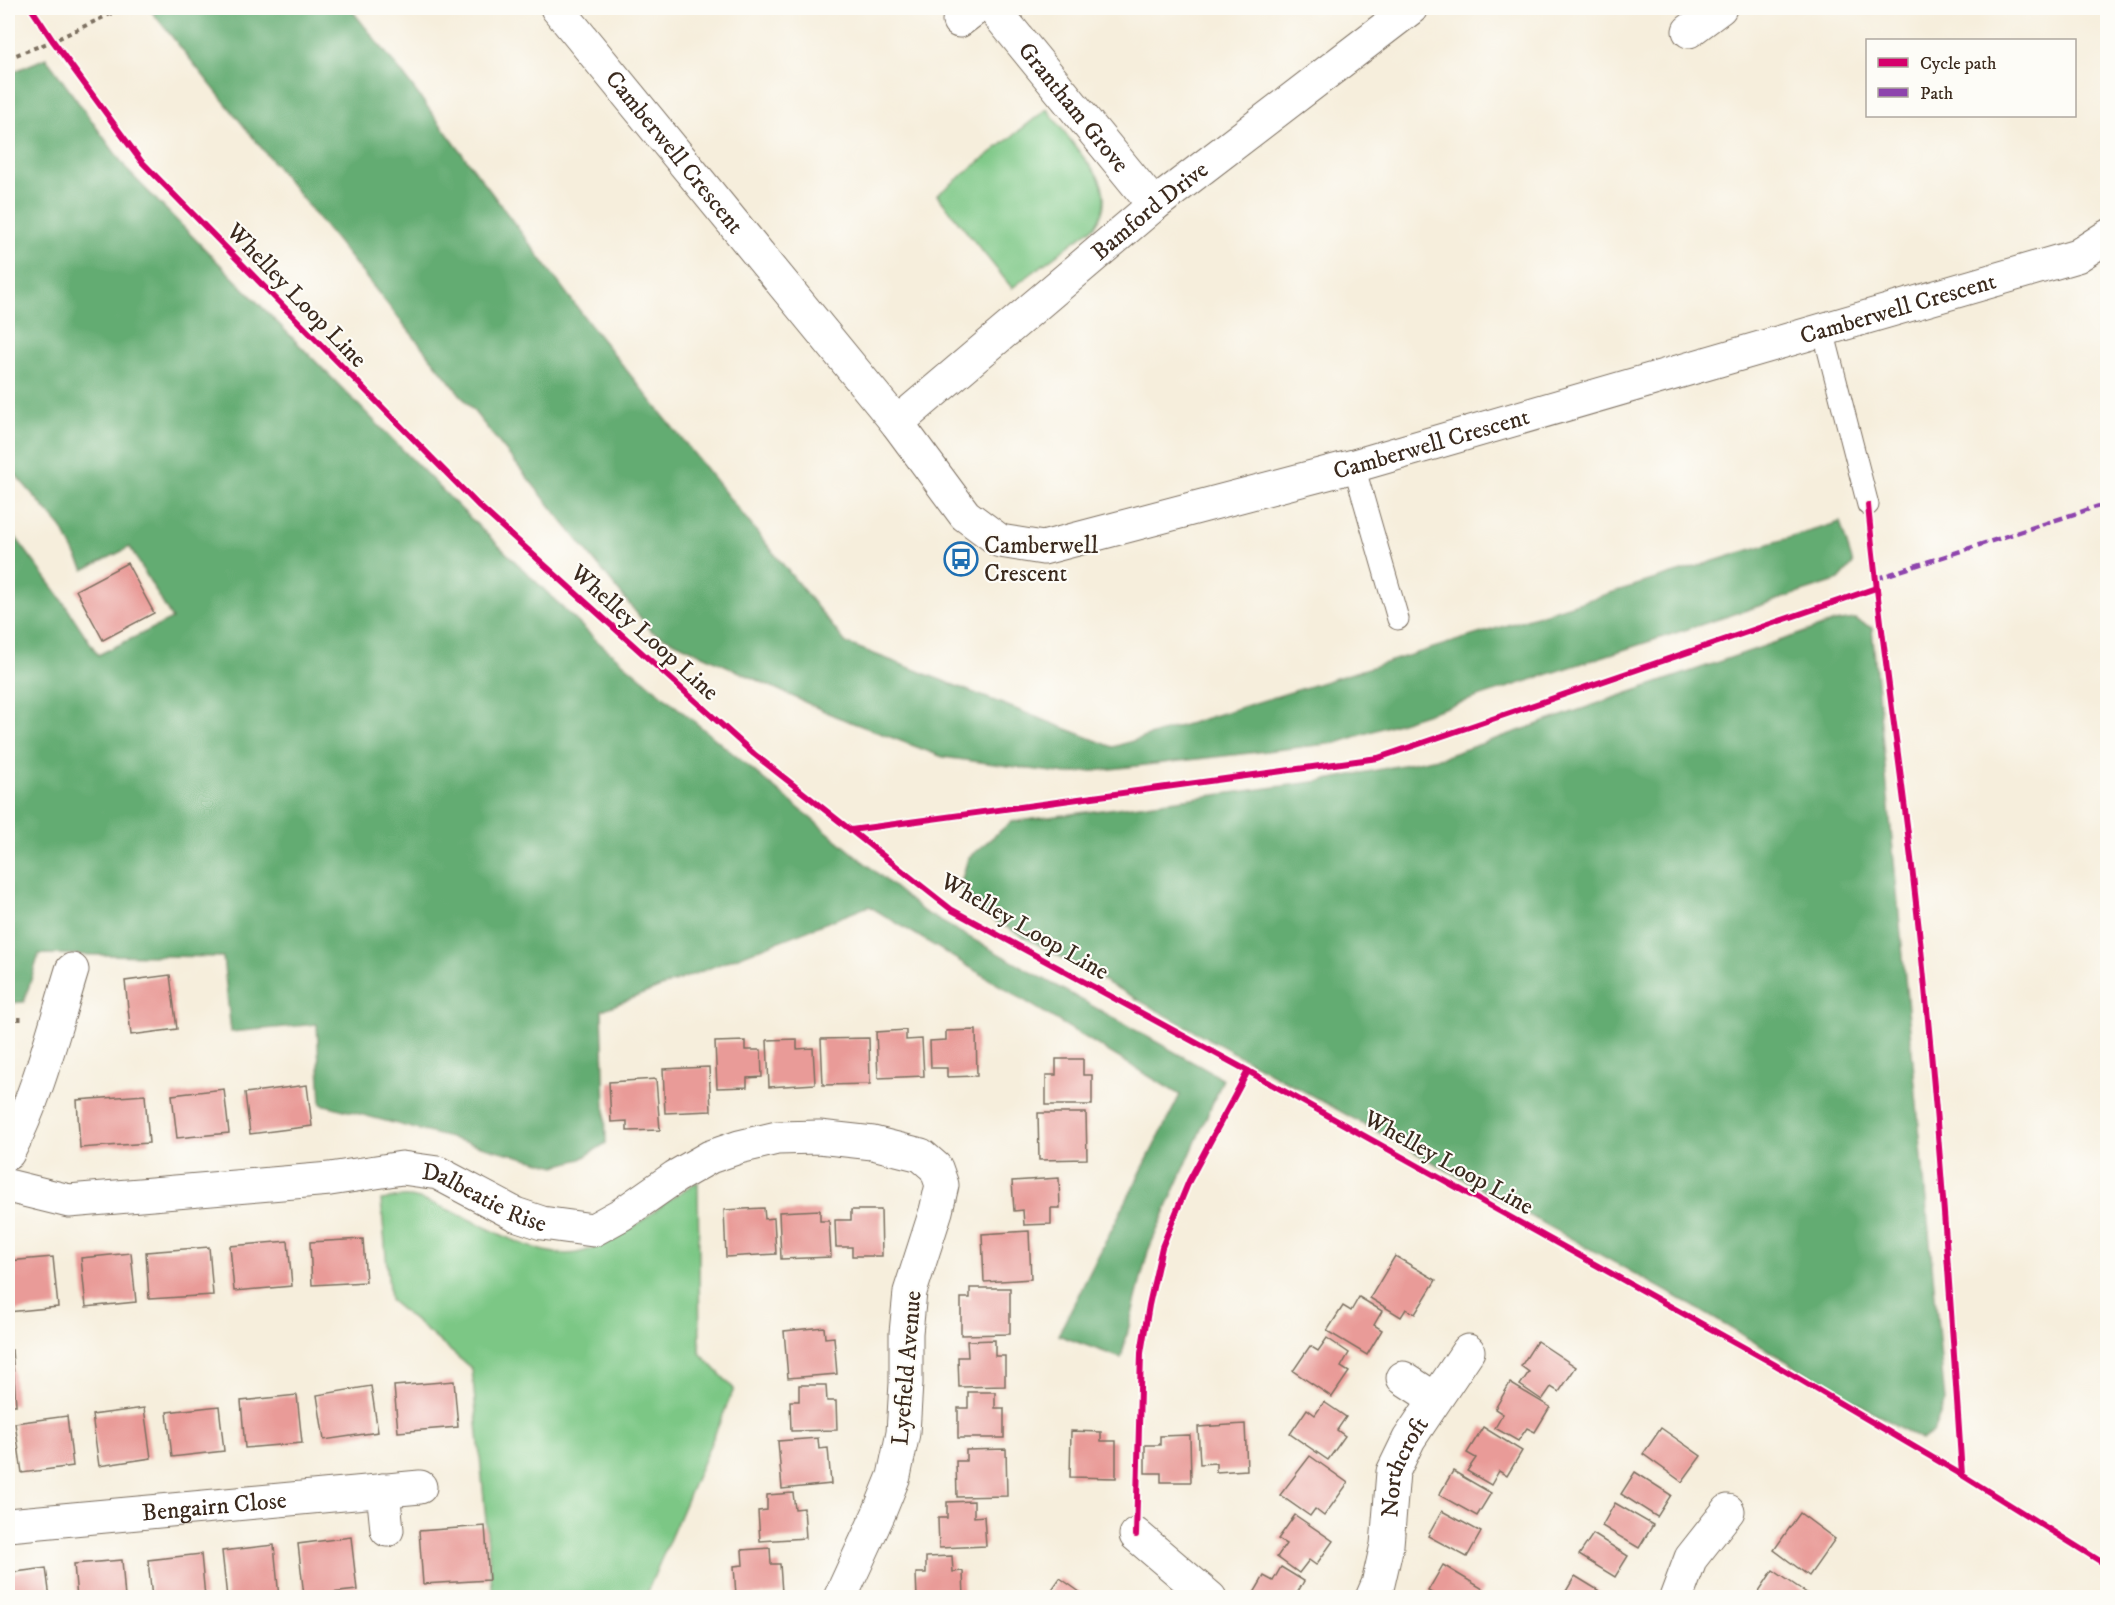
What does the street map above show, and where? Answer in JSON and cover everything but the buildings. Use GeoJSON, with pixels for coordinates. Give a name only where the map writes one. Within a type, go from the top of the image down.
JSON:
{"type":"FeatureCollection","features":[{"type":"Feature","properties":{"kind":"street","name":"Camberwell Crescent"},"geometry":{"type":"LineString","coordinates":[[557,8],[897,423],[965,515],[1000,541],[1043,548],[1354,466],[2077,256],[2108,236]]}},
{"type":"Feature","properties":{"kind":"street","name":"Grantham Grove"},"geometry":{"type":"LineString","coordinates":[[993,8],[1154,205]]}},
{"type":"Feature","properties":{"kind":"street","name":"Bamford Drive"},"geometry":{"type":"LineString","coordinates":[[897,423],[1154,205],[1411,8]]}},
{"type":"Feature","properties":{"kind":"street"},"geometry":{"type":"LineString","coordinates":[[8,1153],[21,1128],[43,1069],[72,970]]}},
{"type":"Feature","properties":{"kind":"street","name":"Dalbeatie Rise"},"geometry":{"type":"LineString","coordinates":[[8,1186],[69,1201],[330,1179],[402,1168],[438,1173],[515,1214],[533,1220],[568,1228],[593,1230],[710,1157],[777,1138],[819,1137],[873,1143],[921,1155],[936,1168]]}},
{"type":"Feature","properties":{"kind":"street","name":"Lyefield Avenue"},"geometry":{"type":"LineString","coordinates":[[840,1598],[879,1514],[896,1465],[903,1433],[906,1333],[910,1292],[942,1185],[936,1168]]}},
{"type":"Feature","properties":{"kind":"street","name":"Northcroft"},"geometry":{"type":"LineString","coordinates":[[1372,1598],[1388,1545],[1394,1472],[1409,1439],[1468,1351]]}},
{"type":"Feature","properties":{"kind":"street"},"geometry":{"type":"LineString","coordinates":[[1403,1378],[1435,1399]]}},
{"type":"Feature","properties":{"kind":"street","name":"Bengairn Close"},"geometry":{"type":"LineString","coordinates":[[8,1525],[420,1487]]}},
{"type":"Feature","properties":{"kind":"street"},"geometry":{"type":"LineString","coordinates":[[382,1490],[387,1530]]}},
{"type":"Feature","properties":{"kind":"street"},"geometry":{"type":"LineString","coordinates":[[1676,1598],[1691,1558],[1728,1511]]}},
{"type":"Feature","properties":{"kind":"street"},"geometry":{"type":"LineString","coordinates":[[1136,1535],[1175,1551],[1210,1598]]}},
{"type":"Feature","properties":{"kind":"lane"},"geometry":{"type":"LineString","coordinates":[[1823,330],[1869,505]]}},
{"type":"Feature","properties":{"kind":"lane"},"geometry":{"type":"LineString","coordinates":[[1354,466],[1398,619]]}},
{"type":"Feature","properties":{"kind":"path"},"geometry":{"type":"LineString","coordinates":[[8,58],[53,41],[123,8]]}},
{"type":"Feature","properties":{"kind":"path"},"geometry":{"type":"LineString","coordinates":[[47,33],[59,50]]}},
{"type":"Feature","properties":{"kind":"green space"},"geometry":{"type":"Polygon","coordinates":[[[154,8],[350,8],[402,73],[591,326],[846,643],[1113,747],[1840,522],[1853,564],[1839,580],[1336,743],[1067,774],[943,757],[835,716],[651,631],[152,12],[154,8]]]}},
{"type":"Feature","properties":{"kind":"green space"},"geometry":{"type":"Polygon","coordinates":[[[46,58],[128,171],[461,509],[597,641],[924,912],[1223,1079],[1148,1251],[1121,1358],[1058,1335],[1180,1095],[869,906],[602,1010],[606,1143],[581,1159],[556,1166],[321,1104],[317,1024],[231,1032],[223,957],[39,954],[24,1002],[8,1003],[8,527],[58,594],[98,655],[172,619],[130,547],[84,570],[61,527],[8,466],[8,74],[46,58]]]}},
{"type":"Feature","properties":{"kind":"green space"},"geometry":{"type":"Polygon","coordinates":[[[1047,109],[1099,178],[1104,197],[1103,209],[1095,226],[1012,288],[937,195],[1047,109]]]}},
{"type":"Feature","properties":{"kind":"green space"},"geometry":{"type":"Polygon","coordinates":[[[1855,619],[1872,628],[1945,1402],[1933,1432],[1921,1440],[1686,1302],[979,912],[960,886],[968,858],[1011,822],[1321,781],[1443,757],[1834,622],[1855,619]]]}},
{"type":"Feature","properties":{"kind":"green space"},"geometry":{"type":"Polygon","coordinates":[[[698,1182],[700,1353],[734,1389],[645,1597],[493,1597],[472,1369],[390,1300],[381,1200],[402,1197],[417,1198],[448,1209],[526,1245],[564,1254],[581,1252],[614,1239],[698,1182]]]}},
{"type":"Feature","properties":{"kind":"marked path"},"geometry":{"type":"LineString","coordinates":[[1875,579],[2108,503]]}},
{"type":"Feature","properties":{"kind":"cycle path","name":"Whelley Loop Line"},"geometry":{"type":"LineString","coordinates":[[31,8],[141,161],[478,505],[754,754],[952,910],[1248,1071],[1772,1363],[1962,1475],[2108,1566]]}},
{"type":"Feature","properties":{"kind":"cycle path"},"geometry":{"type":"LineString","coordinates":[[1868,505],[1923,966],[1942,1184],[1962,1475]]}},
{"type":"Feature","properties":{"kind":"cycle path"},"geometry":{"type":"LineString","coordinates":[[851,830],[1378,758],[1876,588]]}},
{"type":"Feature","properties":{"kind":"cycle path"},"geometry":{"type":"LineString","coordinates":[[1136,1535],[1141,1353],[1162,1247],[1189,1181],[1248,1071]]}},
{"type":"Feature","properties":{"kind":"place","name":"Camberwell Crescent"},"geometry":{"type":"Point","coordinates":[961,559]}}]}
